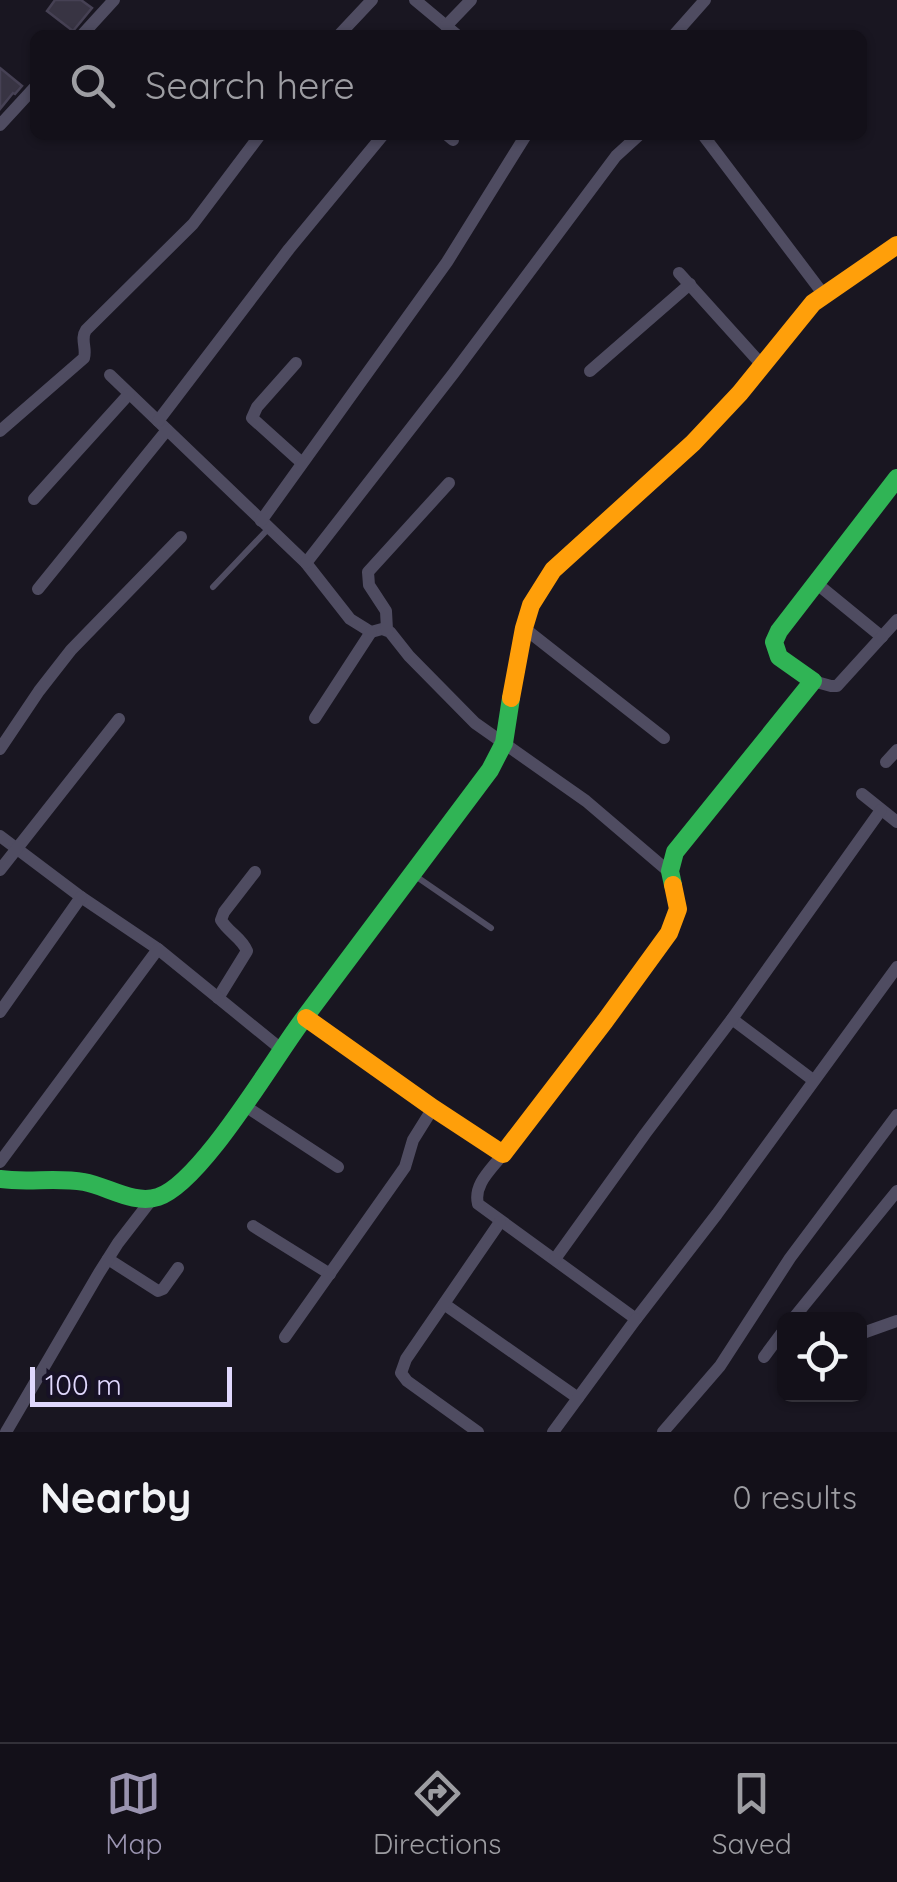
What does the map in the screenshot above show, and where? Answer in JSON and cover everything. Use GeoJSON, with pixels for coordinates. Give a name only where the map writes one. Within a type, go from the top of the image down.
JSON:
{"type":"FeatureCollection","features":[{"type":"Feature","properties":{"kind":"street"},"geometry":{"type":"LineString","coordinates":[[87,30],[114,0]]}},
{"type":"Feature","properties":{"kind":"street"},"geometry":{"type":"LineString","coordinates":[[344,30],[372,0]]}},
{"type":"Feature","properties":{"kind":"street"},"geometry":{"type":"LineString","coordinates":[[416,0],[451,30],[470,0]]}},
{"type":"Feature","properties":{"kind":"street"},"geometry":{"type":"LineString","coordinates":[[679,30],[706,0]]}},
{"type":"Feature","properties":{"kind":"street"},"geometry":{"type":"LineString","coordinates":[[0,125],[30,92]]}},
{"type":"Feature","properties":{"kind":"street"},"geometry":{"type":"LineString","coordinates":[[2,424],[84,358],[86,330],[193,224],[256,140]]}},
{"type":"Feature","properties":{"kind":"street"},"geometry":{"type":"LineString","coordinates":[[38,589],[289,249],[379,140]]}},
{"type":"Feature","properties":{"kind":"street"},"geometry":{"type":"LineString","coordinates":[[265,524],[302,463],[446,262],[523,140]]}},
{"type":"Feature","properties":{"kind":"street"},"geometry":{"type":"LineString","coordinates":[[306,563],[606,169],[634,140]]}},
{"type":"Feature","properties":{"kind":"street"},"geometry":{"type":"LineString","coordinates":[[707,140],[824,295]]}},
{"type":"Feature","properties":{"kind":"street"},"geometry":{"type":"LineString","coordinates":[[0,1179],[86,1182],[139,1199],[163,1196],[185,1179],[490,770],[504,743],[514,676],[531,605],[553,570],[693,443],[740,393],[803,312],[897,245]]}},
{"type":"Feature","properties":{"kind":"street"},"geometry":{"type":"LineString","coordinates":[[679,272],[762,366]]}},
{"type":"Feature","properties":{"kind":"street"},"geometry":{"type":"LineString","coordinates":[[590,371],[690,284]]}},
{"type":"Feature","properties":{"kind":"street"},"geometry":{"type":"LineString","coordinates":[[296,363],[252,418],[302,463]]}},
{"type":"Feature","properties":{"kind":"street"},"geometry":{"type":"LineString","coordinates":[[110,375],[306,563],[350,619],[372,632],[387,630]]}},
{"type":"Feature","properties":{"kind":"street"},"geometry":{"type":"LineString","coordinates":[[34,499],[129,394]]}},
{"type":"Feature","properties":{"kind":"street"},"geometry":{"type":"LineString","coordinates":[[897,478],[774,642],[779,658],[813,681],[837,686],[897,620]]}},
{"type":"Feature","properties":{"kind":"street"},"geometry":{"type":"LineString","coordinates":[[449,483],[368,572],[368,585],[386,610],[387,630],[462,711],[586,801],[668,871],[680,904],[669,932],[478,1187],[476,1198],[500,1222],[636,1319]]}},
{"type":"Feature","properties":{"kind":"street"},"geometry":{"type":"LineString","coordinates":[[0,749],[71,650],[181,537]]}},
{"type":"Feature","properties":{"kind":"street"},"geometry":{"type":"LineString","coordinates":[[816,583],[882,637]]}},
{"type":"Feature","properties":{"kind":"street"},"geometry":{"type":"LineString","coordinates":[[524,628],[664,738]]}},
{"type":"Feature","properties":{"kind":"street"},"geometry":{"type":"LineString","coordinates":[[314,718],[372,632]]}},
{"type":"Feature","properties":{"kind":"street"},"geometry":{"type":"LineString","coordinates":[[668,871],[675,852],[813,681]]}},
{"type":"Feature","properties":{"kind":"street"},"geometry":{"type":"LineString","coordinates":[[0,870],[120,719]]}},
{"type":"Feature","properties":{"kind":"street"},"geometry":{"type":"LineString","coordinates":[[886,762],[897,750]]}},
{"type":"Feature","properties":{"kind":"street"},"geometry":{"type":"LineString","coordinates":[[862,794],[897,822]]}},
{"type":"Feature","properties":{"kind":"street"},"geometry":{"type":"LineString","coordinates":[[555,1259],[881,810]]}},
{"type":"Feature","properties":{"kind":"street"},"geometry":{"type":"LineString","coordinates":[[0,836],[158,950],[281,1049]]}},
{"type":"Feature","properties":{"kind":"street"},"geometry":{"type":"LineString","coordinates":[[218,998],[247,951],[225,926],[224,912],[255,872]]}},
{"type":"Feature","properties":{"kind":"street"},"geometry":{"type":"LineString","coordinates":[[0,1012],[82,897]]}},
{"type":"Feature","properties":{"kind":"street"},"geometry":{"type":"LineString","coordinates":[[0,1162],[158,950]]}},
{"type":"Feature","properties":{"kind":"street"},"geometry":{"type":"LineString","coordinates":[[553,1432],[897,966]]}},
{"type":"Feature","properties":{"kind":"street"},"geometry":{"type":"LineString","coordinates":[[306,1018],[503,1154]]}},
{"type":"Feature","properties":{"kind":"street"},"geometry":{"type":"LineString","coordinates":[[732,1019],[813,1080]]}},
{"type":"Feature","properties":{"kind":"street"},"geometry":{"type":"LineString","coordinates":[[242,1104],[338,1168]]}},
{"type":"Feature","properties":{"kind":"street"},"geometry":{"type":"LineString","coordinates":[[284,1338],[398,1178],[413,1140],[433,1108]]}},
{"type":"Feature","properties":{"kind":"street"},"geometry":{"type":"LineString","coordinates":[[663,1432],[720,1366],[790,1258],[897,1115]]}},
{"type":"Feature","properties":{"kind":"street"},"geometry":{"type":"LineString","coordinates":[[799,1312],[897,1191]]}},
{"type":"Feature","properties":{"kind":"street"},"geometry":{"type":"LineString","coordinates":[[6,1432],[108,1259],[152,1198]]}},
{"type":"Feature","properties":{"kind":"street"},"geometry":{"type":"LineString","coordinates":[[478,1432],[407,1381],[402,1373],[406,1359],[500,1222]]}},
{"type":"Feature","properties":{"kind":"street"},"geometry":{"type":"LineString","coordinates":[[253,1226],[330,1274]]}},
{"type":"Feature","properties":{"kind":"street"},"geometry":{"type":"LineString","coordinates":[[108,1259],[158,1291],[164,1289],[178,1268]]}},
{"type":"Feature","properties":{"kind":"street"},"geometry":{"type":"LineString","coordinates":[[444,1304],[578,1398]]}},
{"type":"Feature","properties":{"kind":"street"},"geometry":{"type":"LineString","coordinates":[[867,1332],[897,1321]]}},
{"type":"Feature","properties":{"kind":"street"},"geometry":{"type":"LineString","coordinates":[[764,1356],[777,1339]]}},
{"type":"Feature","properties":{"kind":"lane"},"geometry":{"type":"LineString","coordinates":[[213,587],[265,524]]}},
{"type":"Feature","properties":{"kind":"lane"},"geometry":{"type":"LineString","coordinates":[[413,874],[492,928]]}},
{"type":"Feature","properties":{"kind":"building"},"geometry":{"type":"Polygon","coordinates":[[[55,0],[81,0],[92,8],[74,30],[47,11],[55,0]]]}},
{"type":"Feature","properties":{"kind":"building"},"geometry":{"type":"Polygon","coordinates":[[[0,68],[22,86],[0,109],[0,68]]]}},
{"type":"Feature","properties":{"kind":"traffic: fast"},"geometry":{"type":"LineString","coordinates":[[673,885],[670,871],[675,852],[813,681],[779,657],[774,642],[779,631],[897,478]]}},
{"type":"Feature","properties":{"kind":"traffic: fast"},"geometry":{"type":"LineString","coordinates":[[0,1179],[74,1181],[140,1199],[158,1197],[175,1187],[215,1146],[302,1021],[490,770],[504,743],[511,698]]}},
{"type":"Feature","properties":{"kind":"traffic: slow"},"geometry":{"type":"LineString","coordinates":[[511,698],[531,605],[553,570],[693,443],[740,393],[813,303],[897,245]]}},
{"type":"Feature","properties":{"kind":"traffic: slow"},"geometry":{"type":"LineString","coordinates":[[306,1018],[503,1154],[669,933],[678,909],[673,885]]}}]}
